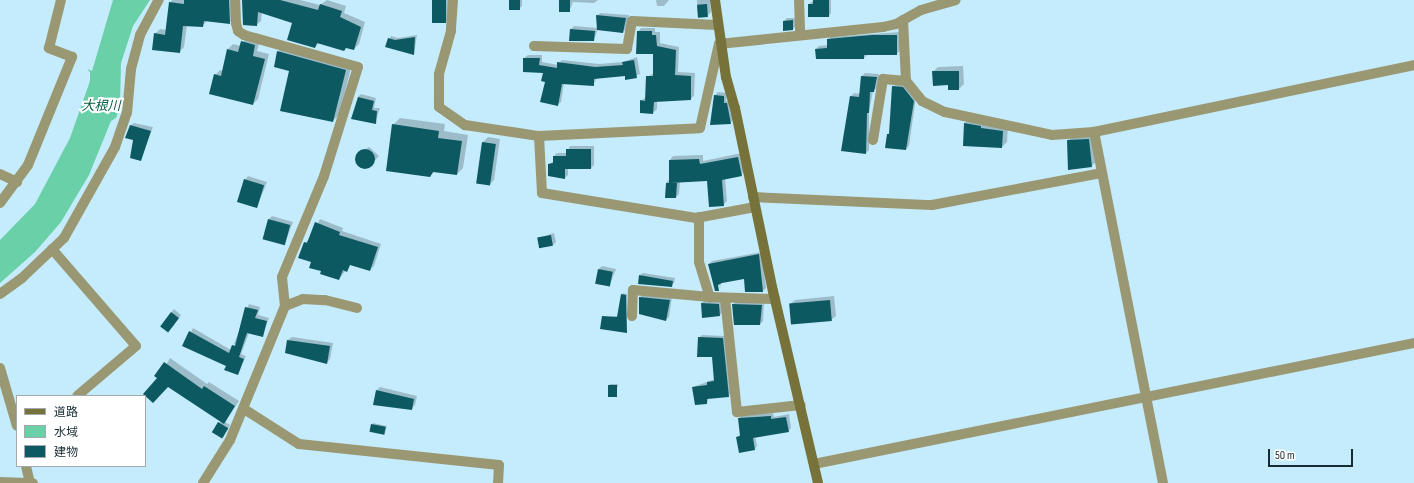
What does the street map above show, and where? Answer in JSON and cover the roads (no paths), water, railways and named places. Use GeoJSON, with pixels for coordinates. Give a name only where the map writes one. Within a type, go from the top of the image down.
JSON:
{"type":"FeatureCollection","features":[{"type":"Feature","properties":{"kind":"street"},"geometry":{"type":"LineString","coordinates":[[0,203],[17,182],[40,140],[72,57],[49,48],[61,0]]}},
{"type":"Feature","properties":{"kind":"street"},"geometry":{"type":"LineString","coordinates":[[0,294],[64,238],[115,147],[127,113],[131,69],[140,35],[159,0]]}},
{"type":"Feature","properties":{"kind":"street"},"geometry":{"type":"LineString","coordinates":[[203,483],[230,440],[244,409],[270,338],[285,306],[282,277],[324,176],[358,67],[244,36],[238,31],[236,24],[235,0]]}},
{"type":"Feature","properties":{"kind":"street"},"geometry":{"type":"LineString","coordinates":[[453,0],[451,31],[439,74],[439,108],[465,125],[539,136],[700,128],[719,44]]}},
{"type":"Feature","properties":{"kind":"street"},"geometry":{"type":"LineString","coordinates":[[715,0],[719,44],[775,299],[818,483]]}},
{"type":"Feature","properties":{"kind":"street"},"geometry":{"type":"LineString","coordinates":[[799,0],[800,35]]}},
{"type":"Feature","properties":{"kind":"street"},"geometry":{"type":"LineString","coordinates":[[719,44],[884,27],[903,20],[921,10],[956,0]]}},
{"type":"Feature","properties":{"kind":"street"},"geometry":{"type":"LineString","coordinates":[[903,20],[906,81],[922,101],[945,112],[1052,135],[1094,132],[1414,65]]}},
{"type":"Feature","properties":{"kind":"street"},"geometry":{"type":"LineString","coordinates":[[534,46],[627,49],[632,21],[717,25]]}},
{"type":"Feature","properties":{"kind":"street"},"geometry":{"type":"LineString","coordinates":[[873,140],[883,79],[906,81]]}},
{"type":"Feature","properties":{"kind":"street"},"geometry":{"type":"LineString","coordinates":[[1094,132],[1101,174],[1163,483]]}},
{"type":"Feature","properties":{"kind":"street"},"geometry":{"type":"LineString","coordinates":[[539,136],[542,193],[699,217],[754,202],[932,205],[1101,174]]}},
{"type":"Feature","properties":{"kind":"street"},"geometry":{"type":"LineString","coordinates":[[0,174],[17,182]]}},
{"type":"Feature","properties":{"kind":"street"},"geometry":{"type":"LineString","coordinates":[[699,217],[699,262],[710,297]]}},
{"type":"Feature","properties":{"kind":"street"},"geometry":{"type":"LineString","coordinates":[[52,249],[136,346],[78,395]]}},
{"type":"Feature","properties":{"kind":"street"},"geometry":{"type":"LineString","coordinates":[[632,316],[633,290],[725,298],[775,299]]}},
{"type":"Feature","properties":{"kind":"street"},"geometry":{"type":"LineString","coordinates":[[725,298],[736,412],[800,405]]}},
{"type":"Feature","properties":{"kind":"street"},"geometry":{"type":"LineString","coordinates":[[285,306],[303,299],[325,300],[357,308]]}},
{"type":"Feature","properties":{"kind":"street"},"geometry":{"type":"LineString","coordinates":[[814,464],[1146,399],[1414,343]]}},
{"type":"Feature","properties":{"kind":"street"},"geometry":{"type":"LineString","coordinates":[[0,368],[16,423]]}},
{"type":"Feature","properties":{"kind":"street"},"geometry":{"type":"LineString","coordinates":[[244,409],[299,444],[499,465],[498,483]]}},
{"type":"Feature","properties":{"kind":"street"},"geometry":{"type":"LineString","coordinates":[[0,482],[31,483],[26,467]]}},
{"type":"Feature","properties":{"kind":"water","name":"大根川"},"geometry":{"type":"Polygon","coordinates":[[[113,0],[150,0],[133,26],[121,63],[120,106],[116,118],[111,121],[89,175],[61,222],[35,252],[0,283],[0,240],[35,204],[70,138],[90,81],[90,72],[87,69],[92,71],[113,0]]]}}]}
